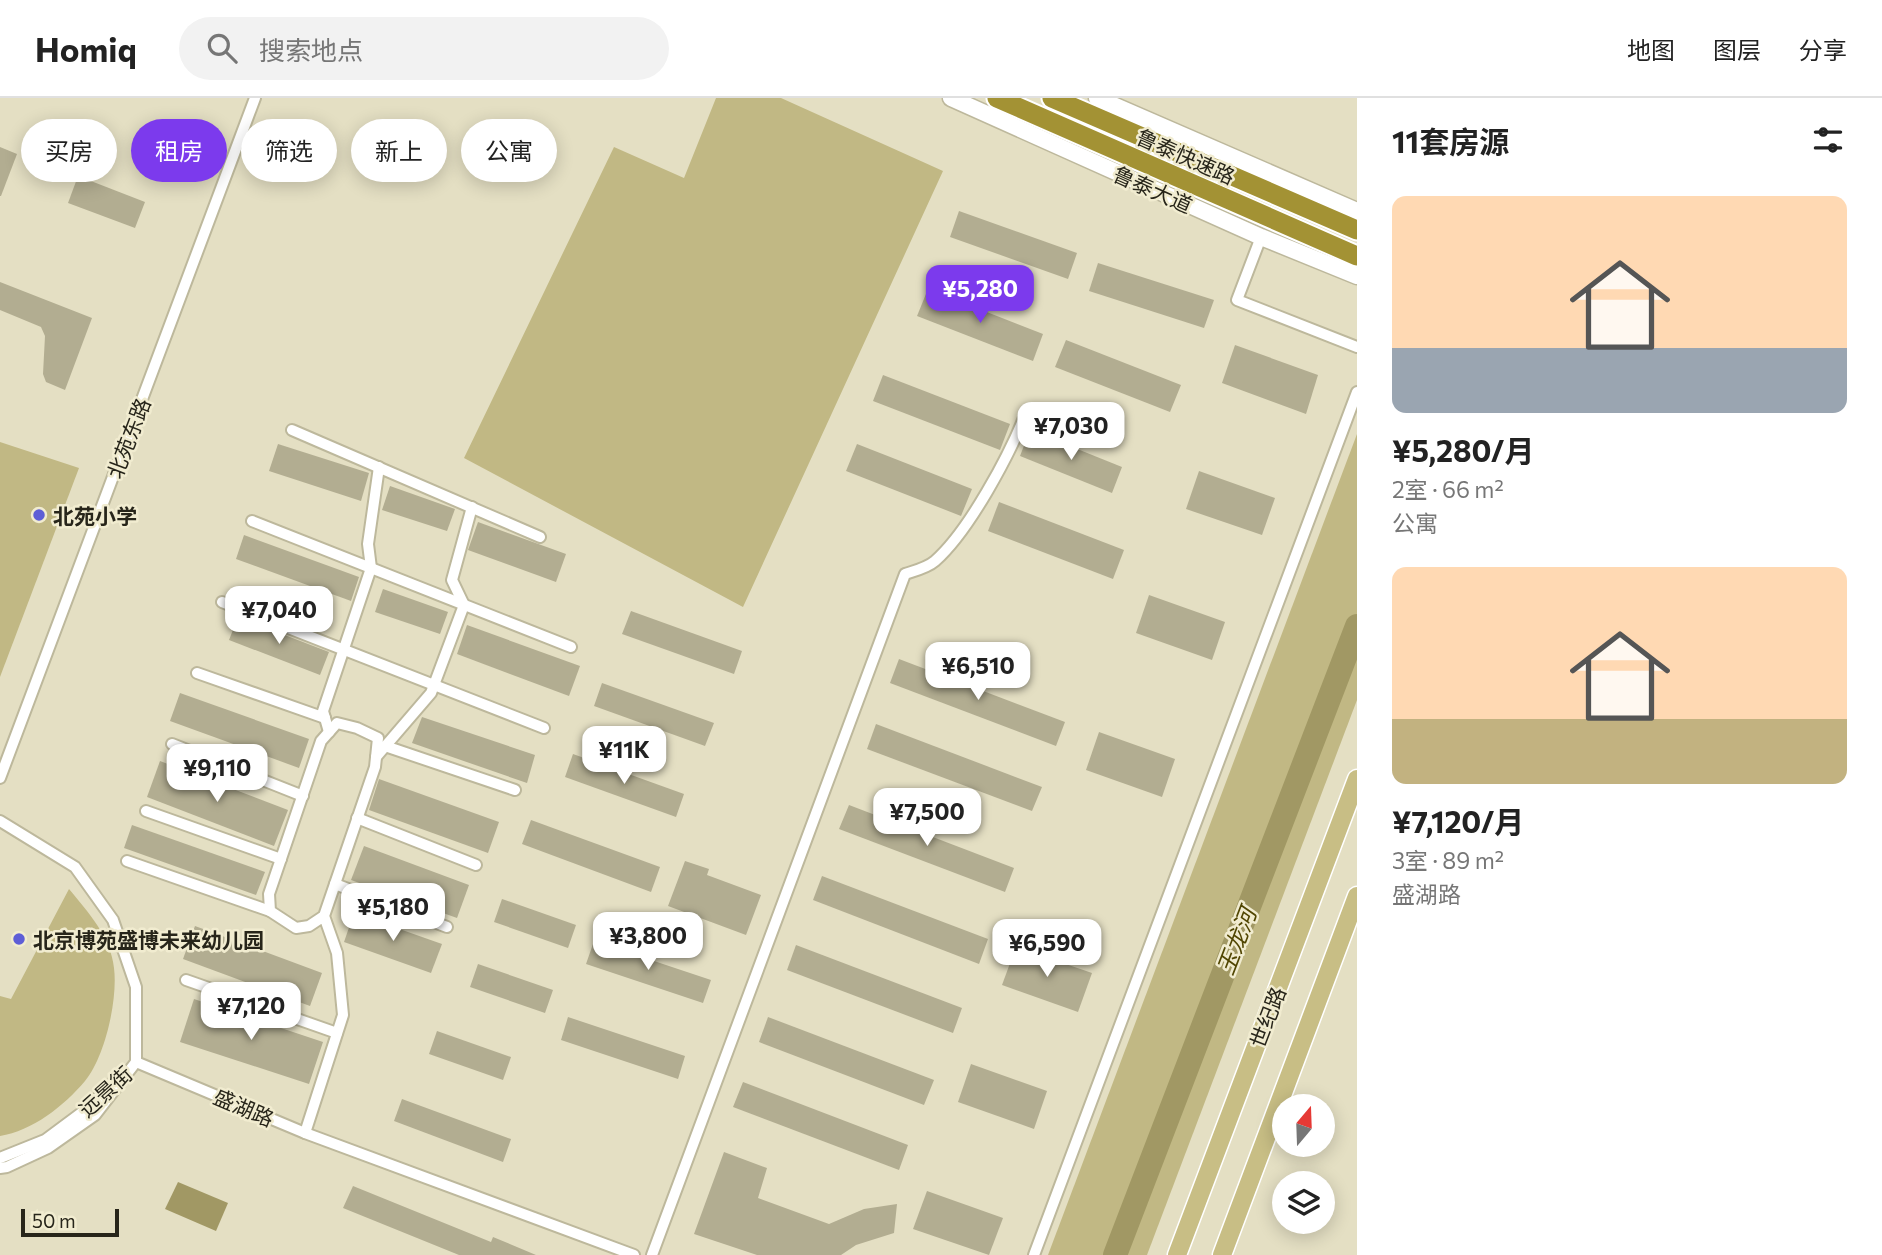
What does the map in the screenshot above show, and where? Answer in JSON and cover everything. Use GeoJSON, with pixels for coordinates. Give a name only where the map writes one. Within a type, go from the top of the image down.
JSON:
{"type":"FeatureCollection","features":[{"type":"Feature","properties":{"kind":"highway","name":"鲁泰快速路"},"geometry":{"type":"LineString","coordinates":[[997,98],[1357,256]]}},
{"type":"Feature","properties":{"kind":"highway","name":"鲁泰快速路"},"geometry":{"type":"LineString","coordinates":[[1052,98],[1357,230]]}},
{"type":"Feature","properties":{"kind":"main road","name":"鲁泰大道"},"geometry":{"type":"LineString","coordinates":[[951,98],[1261,237],[1357,276]]}},
{"type":"Feature","properties":{"kind":"main road"},"geometry":{"type":"LineString","coordinates":[[1097,98],[1357,211]]}},
{"type":"Feature","properties":{"kind":"main road","name":"世纪路"},"geometry":{"type":"LineString","coordinates":[[1177,1255],[1357,779]]}},
{"type":"Feature","properties":{"kind":"main road","name":"世纪路"},"geometry":{"type":"LineString","coordinates":[[1222,1255],[1357,896]]}},
{"type":"Feature","properties":{"kind":"street","name":"北苑东路"},"geometry":{"type":"LineString","coordinates":[[0,778],[255,98]]}},
{"type":"Feature","properties":{"kind":"street"},"geometry":{"type":"LineString","coordinates":[[1261,237],[1237,300],[1357,347]]}},
{"type":"Feature","properties":{"kind":"street"},"geometry":{"type":"LineString","coordinates":[[1034,1255],[1357,392]]}},
{"type":"Feature","properties":{"kind":"street"},"geometry":{"type":"LineString","coordinates":[[652,1255],[905,574],[933,563],[953,540],[986,493],[1026,413]]}},
{"type":"Feature","properties":{"kind":"street"},"geometry":{"type":"LineString","coordinates":[[292,430],[540,537]]}},
{"type":"Feature","properties":{"kind":"street"},"geometry":{"type":"LineString","coordinates":[[329,732],[323,711],[371,568],[368,544],[379,467]]}},
{"type":"Feature","properties":{"kind":"street"},"geometry":{"type":"LineString","coordinates":[[376,757],[431,693],[464,605],[452,580],[472,508]]}},
{"type":"Feature","properties":{"kind":"street"},"geometry":{"type":"LineString","coordinates":[[252,521],[571,648]]}},
{"type":"Feature","properties":{"kind":"street"},"geometry":{"type":"LineString","coordinates":[[222,602],[544,729]]}},
{"type":"Feature","properties":{"kind":"street"},"geometry":{"type":"LineString","coordinates":[[197,673],[325,718]]}},
{"type":"Feature","properties":{"kind":"street"},"geometry":{"type":"LineString","coordinates":[[127,861],[270,911],[296,928],[309,926],[324,916],[375,767],[378,738],[357,728],[337,723],[321,741],[269,894],[270,911]]}},
{"type":"Feature","properties":{"kind":"street"},"geometry":{"type":"LineString","coordinates":[[172,744],[303,796]]}},
{"type":"Feature","properties":{"kind":"street"},"geometry":{"type":"LineString","coordinates":[[385,746],[515,790]]}},
{"type":"Feature","properties":{"kind":"street"},"geometry":{"type":"LineString","coordinates":[[146,811],[281,859]]}},
{"type":"Feature","properties":{"kind":"street"},"geometry":{"type":"LineString","coordinates":[[357,818],[476,865]]}},
{"type":"Feature","properties":{"kind":"street"},"geometry":{"type":"LineString","coordinates":[[0,821],[75,867],[113,920],[136,988],[136,1062]]}},
{"type":"Feature","properties":{"kind":"street"},"geometry":{"type":"LineString","coordinates":[[335,884],[447,927]]}},
{"type":"Feature","properties":{"kind":"street"},"geometry":{"type":"LineString","coordinates":[[305,1133],[343,1015],[337,953],[324,916]]}},
{"type":"Feature","properties":{"kind":"street"},"geometry":{"type":"LineString","coordinates":[[186,979],[337,1033]]}},
{"type":"Feature","properties":{"kind":"street","name":"盛湖路"},"geometry":{"type":"LineString","coordinates":[[136,1062],[305,1133],[634,1255]]}},
{"type":"Feature","properties":{"kind":"street","name":"远景街"},"geometry":{"type":"LineString","coordinates":[[0,1158],[45,1140],[88,1108],[136,1062]]}},
{"type":"Feature","properties":{"kind":"street","name":"远景街"},"geometry":{"type":"LineString","coordinates":[[0,1168],[48,1148],[95,1115],[136,1062]]}},
{"type":"Feature","properties":{"kind":"shaded area"},"geometry":{"type":"Polygon","coordinates":[[[716,98],[781,98],[943,171],[743,607],[464,458],[614,147],[684,178],[716,98]]]}},
{"type":"Feature","properties":{"kind":"shaded area"},"geometry":{"type":"Polygon","coordinates":[[[1357,434],[1357,700],[1147,1255],[1048,1255],[1357,434]]]}},
{"type":"Feature","properties":{"kind":"shaded area"},"geometry":{"type":"Polygon","coordinates":[[[0,442],[79,468],[0,677],[0,442]]]}},
{"type":"Feature","properties":{"kind":"shaded area"},"geometry":{"type":"Polygon","coordinates":[[[69,889],[103,935],[112,957],[114,995],[104,1043],[99,1058],[85,1081],[57,1108],[24,1129],[0,1136],[0,996],[11,999],[69,889]]]}},
{"type":"Feature","properties":{"kind":"shaded area"},"geometry":{"type":"Polygon","coordinates":[[[178,1182],[228,1203],[216,1231],[165,1209],[178,1182]]]}},
{"type":"Feature","properties":{"kind":"building"},"geometry":{"type":"Polygon","coordinates":[[[0,147],[17,154],[1,196],[0,196],[0,147]]]}},
{"type":"Feature","properties":{"kind":"building"},"geometry":{"type":"Polygon","coordinates":[[[76,182],[93,182],[145,202],[135,228],[68,203],[76,182]]]}},
{"type":"Feature","properties":{"kind":"building"},"geometry":{"type":"Polygon","coordinates":[[[959,211],[1077,253],[1068,279],[950,237],[959,211]]]}},
{"type":"Feature","properties":{"kind":"building"},"geometry":{"type":"Polygon","coordinates":[[[1098,263],[1214,300],[1204,328],[1089,291],[1098,263]]]}},
{"type":"Feature","properties":{"kind":"building"},"geometry":{"type":"Polygon","coordinates":[[[0,282],[92,318],[65,390],[46,382],[43,374],[45,336],[41,327],[0,310],[0,282]]]}},
{"type":"Feature","properties":{"kind":"building"},"geometry":{"type":"Polygon","coordinates":[[[928,289],[1043,334],[1033,361],[917,316],[928,289]]]}},
{"type":"Feature","properties":{"kind":"building"},"geometry":{"type":"Polygon","coordinates":[[[1066,340],[1181,385],[1170,412],[1055,367],[1066,340]]]}},
{"type":"Feature","properties":{"kind":"building"},"geometry":{"type":"Polygon","coordinates":[[[1235,345],[1318,375],[1306,414],[1222,383],[1235,345]]]}},
{"type":"Feature","properties":{"kind":"building"},"geometry":{"type":"Polygon","coordinates":[[[883,375],[1010,424],[1000,450],[873,401],[883,375]]]}},
{"type":"Feature","properties":{"kind":"building"},"geometry":{"type":"Polygon","coordinates":[[[1030,430],[1122,467],[1112,493],[1020,456],[1030,430]]]}},
{"type":"Feature","properties":{"kind":"building"},"geometry":{"type":"Polygon","coordinates":[[[278,444],[369,473],[361,501],[269,471],[278,444]]]}},
{"type":"Feature","properties":{"kind":"building"},"geometry":{"type":"Polygon","coordinates":[[[857,444],[972,489],[961,516],[846,471],[857,444]]]}},
{"type":"Feature","properties":{"kind":"building"},"geometry":{"type":"Polygon","coordinates":[[[1199,471],[1275,498],[1262,535],[1186,509],[1199,471]]]}},
{"type":"Feature","properties":{"kind":"building"},"geometry":{"type":"Polygon","coordinates":[[[390,486],[455,509],[447,531],[382,510],[390,486]]]}},
{"type":"Feature","properties":{"kind":"building"},"geometry":{"type":"Polygon","coordinates":[[[999,502],[1124,550],[1113,579],[988,531],[999,502]]]}},
{"type":"Feature","properties":{"kind":"building"},"geometry":{"type":"Polygon","coordinates":[[[478,522],[566,554],[556,582],[468,550],[478,522]]]}},
{"type":"Feature","properties":{"kind":"building"},"geometry":{"type":"Polygon","coordinates":[[[244,535],[359,577],[351,601],[236,559],[244,535]]]}},
{"type":"Feature","properties":{"kind":"building"},"geometry":{"type":"Polygon","coordinates":[[[383,589],[448,612],[440,634],[375,612],[383,589]]]}},
{"type":"Feature","properties":{"kind":"building"},"geometry":{"type":"Polygon","coordinates":[[[1149,595],[1225,622],[1212,660],[1136,633],[1149,595]]]}},
{"type":"Feature","properties":{"kind":"building"},"geometry":{"type":"Polygon","coordinates":[[[631,611],[742,651],[734,674],[622,634],[631,611]]]}},
{"type":"Feature","properties":{"kind":"building"},"geometry":{"type":"Polygon","coordinates":[[[238,617],[329,652],[320,675],[229,640],[238,617]]]}},
{"type":"Feature","properties":{"kind":"building"},"geometry":{"type":"Polygon","coordinates":[[[467,625],[580,666],[569,696],[457,654],[467,625]]]}},
{"type":"Feature","properties":{"kind":"building"},"geometry":{"type":"Polygon","coordinates":[[[899,659],[1065,722],[1056,746],[890,683],[899,659]]]}},
{"type":"Feature","properties":{"kind":"building"},"geometry":{"type":"Polygon","coordinates":[[[602,683],[714,723],[705,746],[594,706],[602,683]]]}},
{"type":"Feature","properties":{"kind":"building"},"geometry":{"type":"Polygon","coordinates":[[[180,693],[309,739],[299,768],[170,721],[180,693]]]}},
{"type":"Feature","properties":{"kind":"building"},"geometry":{"type":"Polygon","coordinates":[[[422,717],[535,755],[527,783],[412,743],[422,717]]]}},
{"type":"Feature","properties":{"kind":"building"},"geometry":{"type":"Polygon","coordinates":[[[876,724],[1042,787],[1032,811],[867,749],[876,724]]]}},
{"type":"Feature","properties":{"kind":"building"},"geometry":{"type":"Polygon","coordinates":[[[1099,732],[1175,759],[1162,797],[1086,770],[1099,732]]]}},
{"type":"Feature","properties":{"kind":"building"},"geometry":{"type":"Polygon","coordinates":[[[573,754],[684,794],[676,817],[565,777],[573,754]]]}},
{"type":"Feature","properties":{"kind":"building"},"geometry":{"type":"Polygon","coordinates":[[[160,761],[288,810],[274,846],[147,797],[160,761]]]}},
{"type":"Feature","properties":{"kind":"building"},"geometry":{"type":"Polygon","coordinates":[[[379,779],[499,822],[488,853],[369,810],[379,779]]]}},
{"type":"Feature","properties":{"kind":"building"},"geometry":{"type":"Polygon","coordinates":[[[849,805],[1014,868],[1005,892],[839,829],[849,805]]]}},
{"type":"Feature","properties":{"kind":"building"},"geometry":{"type":"Polygon","coordinates":[[[531,820],[660,867],[651,892],[522,844],[531,820]]]}},
{"type":"Feature","properties":{"kind":"building"},"geometry":{"type":"Polygon","coordinates":[[[132,825],[265,872],[256,895],[124,848],[132,825]]]}},
{"type":"Feature","properties":{"kind":"building"},"geometry":{"type":"Polygon","coordinates":[[[364,846],[469,885],[457,918],[351,880],[364,846]]]}},
{"type":"Feature","properties":{"kind":"building"},"geometry":{"type":"Polygon","coordinates":[[[685,861],[709,869],[707,875],[761,895],[746,935],[668,906],[685,861]]]}},
{"type":"Feature","properties":{"kind":"building"},"geometry":{"type":"Polygon","coordinates":[[[822,876],[988,939],[979,964],[813,900],[822,876]]]}},
{"type":"Feature","properties":{"kind":"building"},"geometry":{"type":"Polygon","coordinates":[[[502,899],[576,925],[568,948],[494,922],[502,899]]]}},
{"type":"Feature","properties":{"kind":"building"},"geometry":{"type":"Polygon","coordinates":[[[354,913],[442,944],[431,973],[344,942],[354,913]]]}},
{"type":"Feature","properties":{"kind":"building"},"geometry":{"type":"Polygon","coordinates":[[[195,926],[322,973],[310,1006],[183,959],[195,926]]]}},
{"type":"Feature","properties":{"kind":"building"},"geometry":{"type":"Polygon","coordinates":[[[594,941],[711,980],[703,1003],[586,964],[594,941]]]}},
{"type":"Feature","properties":{"kind":"building"},"geometry":{"type":"Polygon","coordinates":[[[796,945],[962,1008],[953,1033],[787,970],[796,945]]]}},
{"type":"Feature","properties":{"kind":"building"},"geometry":{"type":"Polygon","coordinates":[[[1016,947],[1092,973],[1078,1012],[1002,985],[1016,947]]]}},
{"type":"Feature","properties":{"kind":"building"},"geometry":{"type":"Polygon","coordinates":[[[478,964],[553,990],[545,1013],[470,987],[478,964]]]}},
{"type":"Feature","properties":{"kind":"building"},"geometry":{"type":"Polygon","coordinates":[[[194,999],[323,1042],[309,1084],[180,1042],[194,999]]]}},
{"type":"Feature","properties":{"kind":"building"},"geometry":{"type":"Polygon","coordinates":[[[568,1017],[685,1056],[678,1079],[561,1040],[568,1017]]]}},
{"type":"Feature","properties":{"kind":"building"},"geometry":{"type":"Polygon","coordinates":[[[768,1017],[934,1080],[924,1105],[759,1042],[768,1017]]]}},
{"type":"Feature","properties":{"kind":"building"},"geometry":{"type":"Polygon","coordinates":[[[437,1031],[511,1057],[503,1080],[429,1054],[437,1031]]]}},
{"type":"Feature","properties":{"kind":"building"},"geometry":{"type":"Polygon","coordinates":[[[971,1064],[1047,1091],[1034,1129],[958,1102],[971,1064]]]}},
{"type":"Feature","properties":{"kind":"building"},"geometry":{"type":"Polygon","coordinates":[[[743,1082],[908,1145],[899,1170],[733,1107],[743,1082]]]}},
{"type":"Feature","properties":{"kind":"building"},"geometry":{"type":"Polygon","coordinates":[[[402,1099],[511,1139],[503,1162],[394,1121],[402,1099]]]}},
{"type":"Feature","properties":{"kind":"building"},"geometry":{"type":"Polygon","coordinates":[[[724,1152],[767,1168],[758,1198],[829,1224],[864,1209],[897,1204],[894,1233],[856,1245],[841,1255],[757,1255],[694,1234],[724,1152]]]}},
{"type":"Feature","properties":{"kind":"building"},"geometry":{"type":"Polygon","coordinates":[[[353,1186],[491,1242],[493,1237],[536,1255],[459,1255],[343,1208],[353,1186]]]}},
{"type":"Feature","properties":{"kind":"building"},"geometry":{"type":"Polygon","coordinates":[[[927,1191],[1003,1218],[989,1255],[913,1229],[927,1191]]]}},
{"type":"Feature","properties":{"kind":"waterway","name":"玉龙河"},"geometry":{"type":"LineString","coordinates":[[1115,1255],[1357,626]]}},
{"type":"Feature","properties":{"kind":"place","name":"北苑小学"},"geometry":{"type":"Point","coordinates":[39,515]}},
{"type":"Feature","properties":{"kind":"place","name":"北京博苑盛博未来幼儿园"},"geometry":{"type":"Point","coordinates":[19,939]}}]}
